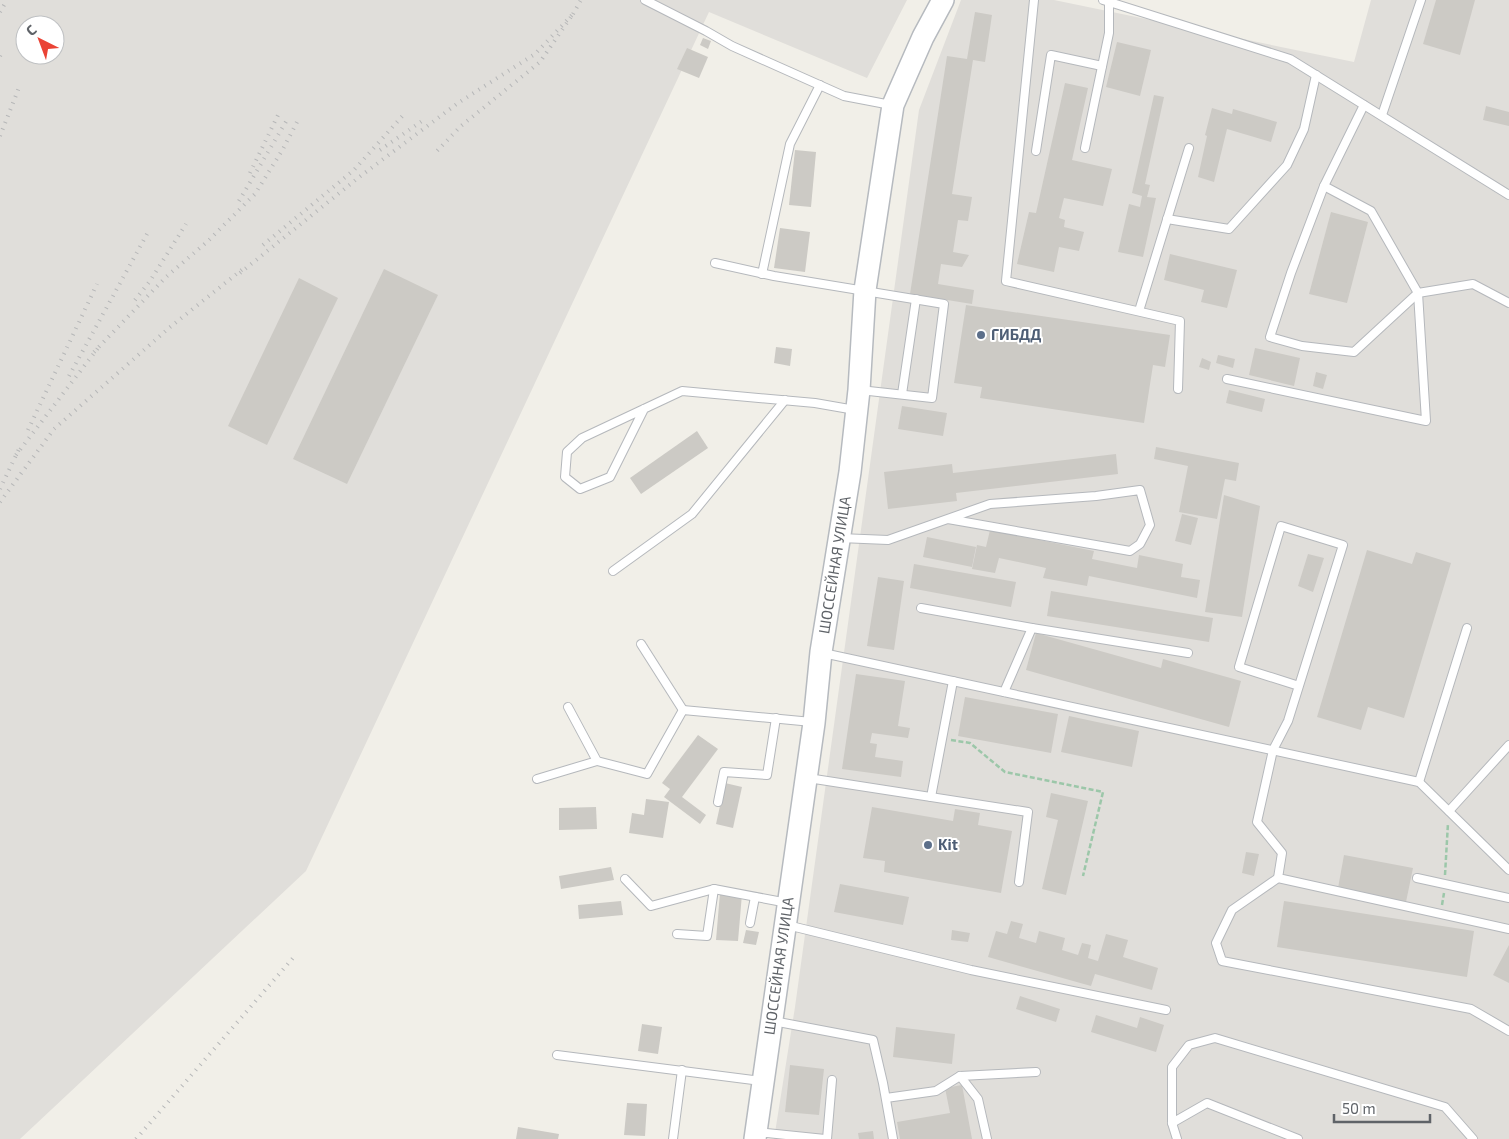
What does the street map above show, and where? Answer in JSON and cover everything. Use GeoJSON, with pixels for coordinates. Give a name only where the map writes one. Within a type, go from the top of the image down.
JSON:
{"type":"FeatureCollection","features":[{"type":"Feature","properties":{"kind":"main road","name":"ШОССЕЙНАЯ УЛИЦА"},"geometry":{"type":"LineString","coordinates":[[755,1136],[814,722],[821,652],[840,538],[858,400],[865,290],[893,105],[923,38],[943,0]]}},
{"type":"Feature","properties":{"kind":"lane"},"geometry":{"type":"LineString","coordinates":[[645,0],[680,16],[732,46],[844,96],[893,105]]}},
{"type":"Feature","properties":{"kind":"lane"},"geometry":{"type":"LineString","coordinates":[[1034,0],[1006,281],[1180,321],[1178,389]]}},
{"type":"Feature","properties":{"kind":"lane"},"geometry":{"type":"LineString","coordinates":[[1382,115],[1421,0]]}},
{"type":"Feature","properties":{"kind":"lane"},"geometry":{"type":"LineString","coordinates":[[1085,148],[1109,33],[1106,1],[1290,59],[1509,195]]}},
{"type":"Feature","properties":{"kind":"lane"},"geometry":{"type":"LineString","coordinates":[[1036,151],[1051,56],[1102,66]]}},
{"type":"Feature","properties":{"kind":"lane"},"geometry":{"type":"LineString","coordinates":[[1168,219],[1229,229],[1287,165],[1304,129],[1316,75]]}},
{"type":"Feature","properties":{"kind":"lane"},"geometry":{"type":"LineString","coordinates":[[762,274],[790,144],[820,85]]}},
{"type":"Feature","properties":{"kind":"lane"},"geometry":{"type":"LineString","coordinates":[[1364,105],[1324,186],[1291,273],[1270,337],[1302,346],[1354,352],[1418,293],[1473,284],[1509,303]]}},
{"type":"Feature","properties":{"kind":"lane"},"geometry":{"type":"LineString","coordinates":[[1138,311],[1189,148]]}},
{"type":"Feature","properties":{"kind":"lane"},"geometry":{"type":"LineString","coordinates":[[1227,380],[1426,421],[1418,293],[1371,211],[1324,186]]}},
{"type":"Feature","properties":{"kind":"lane"},"geometry":{"type":"LineString","coordinates":[[644,408],[610,477],[580,490],[566,477],[567,452],[582,438],[644,408],[682,391],[785,400],[858,400],[902,394],[932,398],[944,304],[762,274],[715,263]]}},
{"type":"Feature","properties":{"kind":"lane"},"geometry":{"type":"LineString","coordinates":[[902,394],[916,299]]}},
{"type":"Feature","properties":{"kind":"lane"},"geometry":{"type":"LineString","coordinates":[[613,571],[692,514],[785,400]]}},
{"type":"Feature","properties":{"kind":"lane"},"geometry":{"type":"LineString","coordinates":[[840,538],[888,540],[990,504],[1096,496],[1140,490],[1150,525],[1140,544],[1130,551],[948,519]]}},
{"type":"Feature","properties":{"kind":"lane"},"geometry":{"type":"LineString","coordinates":[[1299,686],[1239,667],[1282,526],[1342,545],[1299,686],[1288,720],[1272,750],[1257,822],[1282,853],[1278,878],[1232,910],[1216,943],[1222,961],[1470,1009],[1509,1031]]}},
{"type":"Feature","properties":{"kind":"lane"},"geometry":{"type":"LineString","coordinates":[[921,608],[1188,653]]}},
{"type":"Feature","properties":{"kind":"lane"},"geometry":{"type":"LineString","coordinates":[[1004,692],[1032,628]]}},
{"type":"Feature","properties":{"kind":"lane"},"geometry":{"type":"LineString","coordinates":[[1419,782],[1467,628]]}},
{"type":"Feature","properties":{"kind":"lane"},"geometry":{"type":"LineString","coordinates":[[641,644],[683,710]]}},
{"type":"Feature","properties":{"kind":"lane"},"geometry":{"type":"LineString","coordinates":[[821,652],[1419,782],[1509,870]]}},
{"type":"Feature","properties":{"kind":"lane"},"geometry":{"type":"LineString","coordinates":[[931,797],[953,681]]}},
{"type":"Feature","properties":{"kind":"lane"},"geometry":{"type":"LineString","coordinates":[[568,707],[597,761]]}},
{"type":"Feature","properties":{"kind":"lane"},"geometry":{"type":"LineString","coordinates":[[683,710],[814,722]]}},
{"type":"Feature","properties":{"kind":"lane"},"geometry":{"type":"LineString","coordinates":[[538,779],[597,761],[647,774],[683,710]]}},
{"type":"Feature","properties":{"kind":"lane"},"geometry":{"type":"LineString","coordinates":[[718,802],[724,772],[767,776],[776,718]]}},
{"type":"Feature","properties":{"kind":"lane"},"geometry":{"type":"LineString","coordinates":[[1449,811],[1509,745]]}},
{"type":"Feature","properties":{"kind":"lane"},"geometry":{"type":"LineString","coordinates":[[806,778],[1028,812],[1019,882]]}},
{"type":"Feature","properties":{"kind":"lane"},"geometry":{"type":"LineString","coordinates":[[1278,878],[1509,929]]}},
{"type":"Feature","properties":{"kind":"lane"},"geometry":{"type":"LineString","coordinates":[[1418,878],[1509,898]]}},
{"type":"Feature","properties":{"kind":"lane"},"geometry":{"type":"LineString","coordinates":[[625,879],[651,906],[714,889],[788,903]]}},
{"type":"Feature","properties":{"kind":"lane"},"geometry":{"type":"LineString","coordinates":[[677,934],[706,936],[714,889]]}},
{"type":"Feature","properties":{"kind":"lane"},"geometry":{"type":"LineString","coordinates":[[750,923],[755,897]]}},
{"type":"Feature","properties":{"kind":"lane"},"geometry":{"type":"LineString","coordinates":[[785,925],[970,970],[1166,1010]]}},
{"type":"Feature","properties":{"kind":"lane"},"geometry":{"type":"LineString","coordinates":[[772,1021],[873,1040],[893,1139]]}},
{"type":"Feature","properties":{"kind":"lane"},"geometry":{"type":"LineString","coordinates":[[1177,1139],[1172,1123],[1172,1068],[1189,1046],[1215,1038],[1445,1107],[1473,1139]]}},
{"type":"Feature","properties":{"kind":"lane"},"geometry":{"type":"LineString","coordinates":[[557,1055],[763,1081]]}},
{"type":"Feature","properties":{"kind":"lane"},"geometry":{"type":"LineString","coordinates":[[673,1139],[682,1070]]}},
{"type":"Feature","properties":{"kind":"lane"},"geometry":{"type":"LineString","coordinates":[[886,1098],[936,1091],[960,1076],[1036,1072]]}},
{"type":"Feature","properties":{"kind":"lane"},"geometry":{"type":"LineString","coordinates":[[960,1076],[978,1099],[987,1139]]}},
{"type":"Feature","properties":{"kind":"lane"},"geometry":{"type":"LineString","coordinates":[[755,1136],[826,1139],[832,1080]]}},
{"type":"Feature","properties":{"kind":"lane"},"geometry":{"type":"LineString","coordinates":[[1172,1123],[1207,1103],[1298,1139]]}},
{"type":"Feature","properties":{"kind":"path"},"geometry":{"type":"LineString","coordinates":[[942,738],[970,743],[1005,772],[1103,792],[1083,876]]}},
{"type":"Feature","properties":{"kind":"path"},"geometry":{"type":"LineString","coordinates":[[1441,914],[1445,884],[1449,811]]}},
{"type":"Feature","properties":{"kind":"shaded area"},"geometry":{"type":"Polygon","coordinates":[[[0,0],[907,0],[867,78],[709,12],[306,871],[20,1139],[0,1139],[0,0]]]}},
{"type":"Feature","properties":{"kind":"shaded area"},"geometry":{"type":"Polygon","coordinates":[[[961,0],[1054,0],[1354,62],[1371,0],[1509,0],[1509,1139],[774,1139],[795,1007],[919,110],[961,0]]]}},
{"type":"Feature","properties":{"kind":"building"},"geometry":{"type":"Polygon","coordinates":[[[1436,0],[1475,0],[1460,55],[1423,44],[1436,0]]]}},
{"type":"Feature","properties":{"kind":"building"},"geometry":{"type":"Polygon","coordinates":[[[975,12],[992,15],[985,62],[973,60],[952,194],[972,197],[968,221],[958,220],[953,252],[969,255],[962,267],[941,264],[938,284],[974,290],[972,304],[910,294],[947,56],[967,59],[975,12]]]}},
{"type":"Feature","properties":{"kind":"building"},"geometry":{"type":"Polygon","coordinates":[[[703,38],[711,41],[708,49],[700,45],[703,38]]]}},
{"type":"Feature","properties":{"kind":"building"},"geometry":{"type":"Polygon","coordinates":[[[1117,42],[1151,50],[1140,96],[1106,87],[1117,42]]]}},
{"type":"Feature","properties":{"kind":"building"},"geometry":{"type":"Polygon","coordinates":[[[687,48],[708,57],[699,78],[677,69],[687,48]]]}},
{"type":"Feature","properties":{"kind":"building"},"geometry":{"type":"Polygon","coordinates":[[[1065,83],[1088,88],[1072,160],[1112,169],[1103,206],[1064,198],[1059,218],[1065,220],[1064,227],[1084,232],[1079,251],[1059,247],[1054,272],[1017,264],[1029,212],[1036,213],[1065,83]]]}},
{"type":"Feature","properties":{"kind":"building"},"geometry":{"type":"Polygon","coordinates":[[[1154,95],[1164,97],[1145,184],[1150,185],[1147,197],[1156,198],[1143,257],[1118,252],[1129,204],[1140,207],[1142,196],[1132,193],[1154,95]]]}},
{"type":"Feature","properties":{"kind":"building"},"geometry":{"type":"Polygon","coordinates":[[[1486,106],[1509,112],[1509,126],[1483,120],[1486,106]]]}},
{"type":"Feature","properties":{"kind":"building"},"geometry":{"type":"Polygon","coordinates":[[[1212,108],[1232,114],[1233,109],[1277,122],[1271,142],[1227,129],[1214,182],[1198,177],[1212,108]]]}},
{"type":"Feature","properties":{"kind":"building"},"geometry":{"type":"Polygon","coordinates":[[[795,150],[816,152],[811,207],[789,205],[795,150]]]}},
{"type":"Feature","properties":{"kind":"building"},"geometry":{"type":"Polygon","coordinates":[[[1331,212],[1368,222],[1347,303],[1309,294],[1331,212]]]}},
{"type":"Feature","properties":{"kind":"building"},"geometry":{"type":"Polygon","coordinates":[[[780,228],[810,232],[805,272],[774,268],[780,228]]]}},
{"type":"Feature","properties":{"kind":"building"},"geometry":{"type":"Polygon","coordinates":[[[1170,254],[1237,270],[1227,308],[1201,302],[1204,290],[1164,280],[1170,254]]]}},
{"type":"Feature","properties":{"kind":"building"},"geometry":{"type":"Polygon","coordinates":[[[384,269],[438,295],[347,484],[293,459],[384,269]]]}},
{"type":"Feature","properties":{"kind":"building"},"geometry":{"type":"Polygon","coordinates":[[[299,278],[338,298],[267,445],[228,426],[299,278]]]}},
{"type":"Feature","properties":{"kind":"building"},"geometry":{"type":"Polygon","coordinates":[[[966,305],[1170,335],[1165,367],[1153,365],[1144,423],[980,398],[982,387],[954,383],[966,305]]]}},
{"type":"Feature","properties":{"kind":"building"},"geometry":{"type":"Polygon","coordinates":[[[776,347],[792,349],[790,366],[774,363],[776,347]]]}},
{"type":"Feature","properties":{"kind":"building"},"geometry":{"type":"Polygon","coordinates":[[[1255,348],[1300,358],[1294,386],[1249,375],[1255,348]]]}},
{"type":"Feature","properties":{"kind":"building"},"geometry":{"type":"Polygon","coordinates":[[[1218,355],[1235,359],[1233,368],[1216,363],[1218,355]]]}},
{"type":"Feature","properties":{"kind":"building"},"geometry":{"type":"Polygon","coordinates":[[[1202,358],[1211,362],[1209,370],[1199,367],[1202,358]]]}},
{"type":"Feature","properties":{"kind":"building"},"geometry":{"type":"Polygon","coordinates":[[[1316,372],[1327,375],[1323,389],[1313,386],[1316,372]]]}},
{"type":"Feature","properties":{"kind":"building"},"geometry":{"type":"Polygon","coordinates":[[[1229,390],[1265,399],[1262,412],[1226,403],[1229,390]]]}},
{"type":"Feature","properties":{"kind":"building"},"geometry":{"type":"Polygon","coordinates":[[[902,406],[947,413],[943,436],[898,429],[902,406]]]}},
{"type":"Feature","properties":{"kind":"building"},"geometry":{"type":"Polygon","coordinates":[[[697,431],[708,448],[641,494],[630,478],[697,431]]]}},
{"type":"Feature","properties":{"kind":"building"},"geometry":{"type":"Polygon","coordinates":[[[1156,447],[1239,463],[1236,481],[1225,479],[1217,519],[1179,512],[1188,466],[1154,459],[1156,447]]]}},
{"type":"Feature","properties":{"kind":"building"},"geometry":{"type":"Polygon","coordinates":[[[1116,454],[1118,474],[956,493],[957,501],[888,509],[884,472],[952,464],[953,473],[1116,454]]]}},
{"type":"Feature","properties":{"kind":"building"},"geometry":{"type":"Polygon","coordinates":[[[1224,495],[1260,506],[1242,617],[1205,612],[1224,495]]]}},
{"type":"Feature","properties":{"kind":"building"},"geometry":{"type":"Polygon","coordinates":[[[1182,514],[1198,518],[1191,545],[1175,541],[1182,514]]]}},
{"type":"Feature","properties":{"kind":"building"},"geometry":{"type":"Polygon","coordinates":[[[990,530],[1094,551],[1092,559],[1137,568],[1139,555],[1183,564],[1181,577],[1200,580],[1197,598],[1089,576],[1087,586],[1043,578],[1046,568],[999,558],[995,573],[972,569],[977,545],[986,547],[990,530]]]}},
{"type":"Feature","properties":{"kind":"building"},"geometry":{"type":"Polygon","coordinates":[[[927,537],[976,547],[972,567],[923,557],[927,537]]]}},
{"type":"Feature","properties":{"kind":"building"},"geometry":{"type":"Polygon","coordinates":[[[1367,550],[1412,564],[1416,552],[1451,563],[1404,718],[1368,707],[1361,730],[1317,717],[1367,550]]]}},
{"type":"Feature","properties":{"kind":"building"},"geometry":{"type":"Polygon","coordinates":[[[1308,554],[1324,558],[1313,592],[1298,586],[1308,554]]]}},
{"type":"Feature","properties":{"kind":"building"},"geometry":{"type":"Polygon","coordinates":[[[914,564],[1016,582],[1011,607],[910,588],[914,564]]]}},
{"type":"Feature","properties":{"kind":"building"},"geometry":{"type":"Polygon","coordinates":[[[878,577],[904,581],[894,650],[867,646],[878,577]]]}},
{"type":"Feature","properties":{"kind":"building"},"geometry":{"type":"Polygon","coordinates":[[[1051,591],[1213,618],[1209,642],[1047,616],[1051,591]]]}},
{"type":"Feature","properties":{"kind":"building"},"geometry":{"type":"Polygon","coordinates":[[[1036,633],[1161,668],[1163,659],[1241,681],[1229,727],[1026,670],[1036,633]]]}},
{"type":"Feature","properties":{"kind":"building"},"geometry":{"type":"Polygon","coordinates":[[[856,674],[905,681],[898,726],[910,728],[908,738],[872,733],[870,743],[877,744],[875,757],[903,761],[901,777],[842,769],[856,674]]]}},
{"type":"Feature","properties":{"kind":"building"},"geometry":{"type":"Polygon","coordinates":[[[965,697],[1058,714],[1051,753],[958,736],[965,697]]]}},
{"type":"Feature","properties":{"kind":"building"},"geometry":{"type":"Polygon","coordinates":[[[1069,716],[1139,731],[1132,767],[1061,752],[1069,716]]]}},
{"type":"Feature","properties":{"kind":"building"},"geometry":{"type":"Polygon","coordinates":[[[698,735],[718,749],[682,797],[706,815],[700,824],[664,797],[670,789],[662,783],[698,735]]]}},
{"type":"Feature","properties":{"kind":"building"},"geometry":{"type":"Polygon","coordinates":[[[725,783],[742,787],[733,828],[716,824],[725,783]]]}},
{"type":"Feature","properties":{"kind":"building"},"geometry":{"type":"Polygon","coordinates":[[[1051,793],[1088,801],[1066,895],[1042,889],[1058,820],[1046,817],[1051,793]]]}},
{"type":"Feature","properties":{"kind":"building"},"geometry":{"type":"Polygon","coordinates":[[[646,799],[669,802],[663,838],[629,833],[632,813],[644,815],[646,799]]]}},
{"type":"Feature","properties":{"kind":"building"},"geometry":{"type":"Polygon","coordinates":[[[596,807],[597,829],[559,830],[559,808],[596,807]]]}},
{"type":"Feature","properties":{"kind":"building"},"geometry":{"type":"Polygon","coordinates":[[[872,807],[953,821],[955,809],[980,813],[978,825],[1012,831],[1001,893],[884,872],[885,861],[863,858],[872,807]]]}},
{"type":"Feature","properties":{"kind":"building"},"geometry":{"type":"Polygon","coordinates":[[[1246,852],[1259,854],[1254,876],[1242,873],[1246,852]]]}},
{"type":"Feature","properties":{"kind":"building"},"geometry":{"type":"Polygon","coordinates":[[[1344,855],[1413,868],[1406,902],[1338,888],[1344,855]]]}},
{"type":"Feature","properties":{"kind":"building"},"geometry":{"type":"Polygon","coordinates":[[[611,867],[614,880],[561,889],[559,876],[611,867]]]}},
{"type":"Feature","properties":{"kind":"building"},"geometry":{"type":"Polygon","coordinates":[[[840,884],[909,897],[903,925],[834,912],[840,884]]]}},
{"type":"Feature","properties":{"kind":"building"},"geometry":{"type":"Polygon","coordinates":[[[720,893],[742,894],[738,941],[716,940],[720,893]]]}},
{"type":"Feature","properties":{"kind":"building"},"geometry":{"type":"Polygon","coordinates":[[[621,901],[623,915],[579,919],[578,905],[621,901]]]}},
{"type":"Feature","properties":{"kind":"building"},"geometry":{"type":"Polygon","coordinates":[[[1284,901],[1474,931],[1467,977],[1277,947],[1284,901]]]}},
{"type":"Feature","properties":{"kind":"building"},"geometry":{"type":"Polygon","coordinates":[[[1011,921],[1023,924],[1019,938],[1036,943],[1039,931],[1065,938],[1062,950],[1078,955],[1082,943],[1091,945],[1088,958],[1098,961],[1106,934],[1128,940],[1123,957],[1158,968],[1152,990],[1095,974],[1091,986],[988,957],[996,931],[1007,934],[1011,921]]]}},
{"type":"Feature","properties":{"kind":"building"},"geometry":{"type":"Polygon","coordinates":[[[746,930],[759,932],[756,945],[743,943],[746,930]]]}},
{"type":"Feature","properties":{"kind":"building"},"geometry":{"type":"Polygon","coordinates":[[[952,930],[970,933],[968,942],[951,940],[952,930]]]}},
{"type":"Feature","properties":{"kind":"building"},"geometry":{"type":"Polygon","coordinates":[[[1509,945],[1509,983],[1493,975],[1509,945]]]}},
{"type":"Feature","properties":{"kind":"building"},"geometry":{"type":"Polygon","coordinates":[[[1020,996],[1060,1009],[1056,1022],[1016,1009],[1020,996]]]}},
{"type":"Feature","properties":{"kind":"building"},"geometry":{"type":"Polygon","coordinates":[[[1096,1015],[1137,1028],[1140,1017],[1164,1025],[1156,1052],[1091,1032],[1096,1015]]]}},
{"type":"Feature","properties":{"kind":"building"},"geometry":{"type":"Polygon","coordinates":[[[642,1024],[662,1027],[658,1054],[638,1051],[642,1024]]]}},
{"type":"Feature","properties":{"kind":"building"},"geometry":{"type":"Polygon","coordinates":[[[896,1027],[955,1034],[952,1064],[893,1057],[896,1027]]]}},
{"type":"Feature","properties":{"kind":"building"},"geometry":{"type":"Polygon","coordinates":[[[790,1065],[824,1069],[819,1115],[785,1112],[790,1065]]]}},
{"type":"Feature","properties":{"kind":"building"},"geometry":{"type":"Polygon","coordinates":[[[962,1085],[972,1139],[900,1139],[897,1122],[950,1113],[945,1088],[962,1085]]]}},
{"type":"Feature","properties":{"kind":"building"},"geometry":{"type":"Polygon","coordinates":[[[627,1103],[647,1104],[645,1136],[624,1135],[627,1103]]]}},
{"type":"Feature","properties":{"kind":"building"},"geometry":{"type":"Polygon","coordinates":[[[518,1127],[559,1134],[558,1139],[516,1139],[518,1127]]]}},
{"type":"Feature","properties":{"kind":"building"},"geometry":{"type":"Polygon","coordinates":[[[873,1131],[874,1139],[859,1139],[858,1133],[873,1131]]]}},
{"type":"Feature","properties":{"kind":"railway"},"geometry":{"type":"LineString","coordinates":[[0,12],[7,0]]}},
{"type":"Feature","properties":{"kind":"railway"},"geometry":{"type":"LineString","coordinates":[[573,14],[581,0]]}},
{"type":"Feature","properties":{"kind":"railway"},"geometry":{"type":"LineString","coordinates":[[240,273],[358,178],[458,103],[535,54],[573,14],[540,62],[461,126],[434,154]]}},
{"type":"Feature","properties":{"kind":"railway"},"geometry":{"type":"LineString","coordinates":[[0,56],[3,50]]}},
{"type":"Feature","properties":{"kind":"railway"},"geometry":{"type":"LineString","coordinates":[[0,136],[20,85]]}},
{"type":"Feature","properties":{"kind":"railway"},"geometry":{"type":"LineString","coordinates":[[263,245],[354,170],[406,112]]}},
{"type":"Feature","properties":{"kind":"railway"},"geometry":{"type":"LineString","coordinates":[[250,173],[278,115]]}},
{"type":"Feature","properties":{"kind":"railway"},"geometry":{"type":"LineString","coordinates":[[380,150],[425,119]]}},
{"type":"Feature","properties":{"kind":"railway"},"geometry":{"type":"LineString","coordinates":[[239,201],[287,120]]}},
{"type":"Feature","properties":{"kind":"railway"},"geometry":{"type":"LineString","coordinates":[[94,352],[166,277],[208,241],[255,194],[283,149],[297,122]]}},
{"type":"Feature","properties":{"kind":"railway"},"geometry":{"type":"LineString","coordinates":[[135,300],[150,281],[186,224]]}},
{"type":"Feature","properties":{"kind":"railway"},"geometry":{"type":"LineString","coordinates":[[69,376],[147,234]]}},
{"type":"Feature","properties":{"kind":"railway"},"geometry":{"type":"LineString","coordinates":[[0,502],[54,429],[169,328],[244,268]]}},
{"type":"Feature","properties":{"kind":"railway"},"geometry":{"type":"LineString","coordinates":[[28,430],[97,284]]}},
{"type":"Feature","properties":{"kind":"railway"},"geometry":{"type":"LineString","coordinates":[[16,455],[98,348]]}},
{"type":"Feature","properties":{"kind":"railway"},"geometry":{"type":"LineString","coordinates":[[0,489],[19,449]]}},
{"type":"Feature","properties":{"kind":"railway"},"geometry":{"type":"LineString","coordinates":[[136,1139],[293,958]]}},
{"type":"Feature","properties":{"kind":"place","name":"ГИБДД"},"geometry":{"type":"Point","coordinates":[981,335]}},
{"type":"Feature","properties":{"kind":"place","name":"Kit"},"geometry":{"type":"Point","coordinates":[928,845]}}]}
